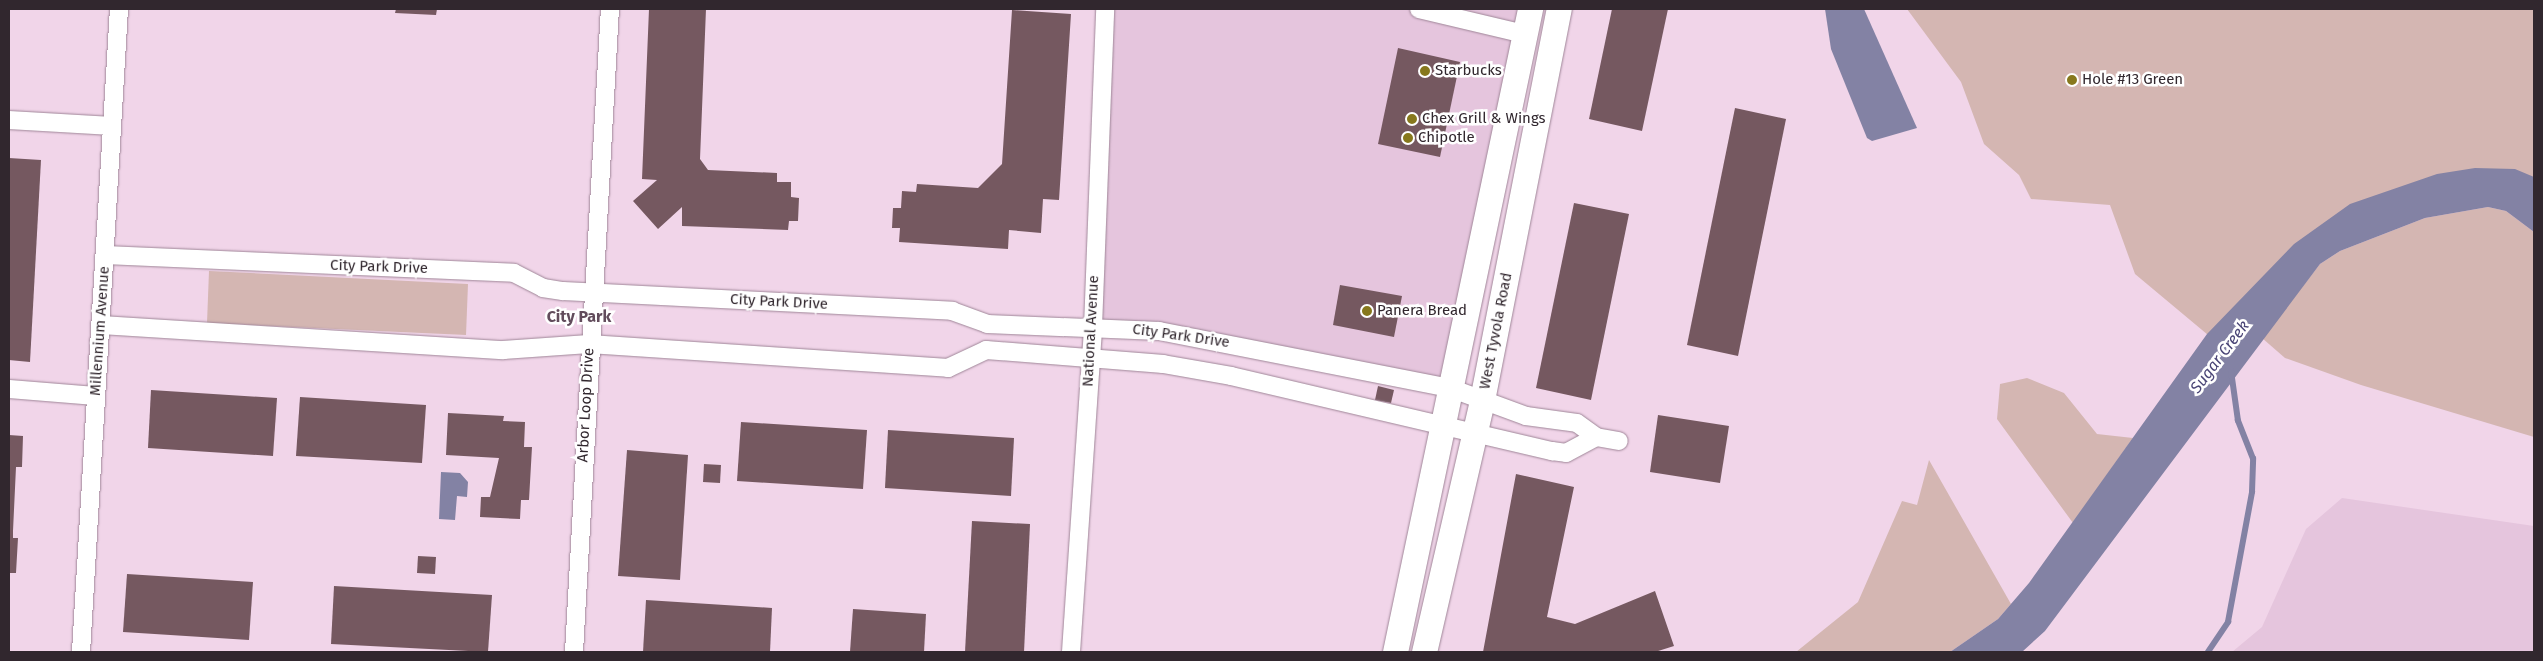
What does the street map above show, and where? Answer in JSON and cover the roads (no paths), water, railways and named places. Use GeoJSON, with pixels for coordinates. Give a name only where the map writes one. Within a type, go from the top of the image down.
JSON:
{"type":"FeatureCollection","features":[{"type":"Feature","properties":{"kind":"main road"},"geometry":{"type":"LineString","coordinates":[[1395,652],[1530,9]]}},
{"type":"Feature","properties":{"kind":"main road","name":"West Tyvola Road"},"geometry":{"type":"LineString","coordinates":[[1424,652],[1482,400],[1559,9]]}},
{"type":"Feature","properties":{"kind":"street","name":"Millennium Avenue"},"geometry":{"type":"LineString","coordinates":[[81,652],[119,9]]}},
{"type":"Feature","properties":{"kind":"street","name":"Arbor Loop Drive"},"geometry":{"type":"LineString","coordinates":[[574,652],[589,344],[610,9]]}},
{"type":"Feature","properties":{"kind":"street","name":"National Avenue"},"geometry":{"type":"LineString","coordinates":[[1071,652],[1093,326],[1105,9]]}},
{"type":"Feature","properties":{"kind":"street"},"geometry":{"type":"LineString","coordinates":[[1419,9],[1525,34]]}},
{"type":"Feature","properties":{"kind":"street"},"geometry":{"type":"LineString","coordinates":[[9,120],[112,126]]}},
{"type":"Feature","properties":{"kind":"street","name":"City Park Drive"},"geometry":{"type":"LineString","coordinates":[[101,325],[503,350],[589,344],[948,368],[986,350],[1090,358],[1231,376],[1441,428],[1566,453],[1596,437],[1577,423],[1526,416],[1450,388],[1218,341],[1093,326],[987,324],[952,311],[593,293],[542,288],[514,273],[105,255]]}},
{"type":"Feature","properties":{"kind":"street"},"geometry":{"type":"LineString","coordinates":[[9,389],[96,396]]}},
{"type":"Feature","properties":{"kind":"street"},"geometry":{"type":"LineString","coordinates":[[1596,437],[1619,441]]}},
{"type":"Feature","properties":{"kind":"water"},"geometry":{"type":"Polygon","coordinates":[[[1825,9],[1864,9],[1917,128],[1872,141],[1867,138],[1831,49],[1825,9]]]}},
{"type":"Feature","properties":{"kind":"water","name":"Sugar Creek"},"geometry":{"type":"Polygon","coordinates":[[[2475,168],[2515,169],[2534,177],[2534,232],[2506,211],[2488,207],[2425,218],[2340,251],[2320,264],[2045,631],[2022,652],[1950,652],[1998,619],[2029,583],[2207,334],[2294,244],[2350,204],[2437,174],[2475,168]]]}},
{"type":"Feature","properties":{"kind":"water"},"geometry":{"type":"Polygon","coordinates":[[[441,472],[460,473],[468,482],[467,497],[457,496],[455,520],[439,519],[441,472]]]}},
{"type":"Feature","properties":{"kind":"waterway","name":"Sugar Creek"},"geometry":{"type":"LineString","coordinates":[[2208,652],[2228,622],[2252,492],[2253,459],[2238,421],[2231,371]]}},
{"type":"Feature","properties":{"kind":"place","name":"Starbucks"},"geometry":{"type":"Point","coordinates":[1425,71]}},
{"type":"Feature","properties":{"kind":"place","name":"Hole #13 Green"},"geometry":{"type":"Point","coordinates":[2072,80]}},
{"type":"Feature","properties":{"kind":"place","name":"Chex Grill & Wings"},"geometry":{"type":"Point","coordinates":[1412,119]}},
{"type":"Feature","properties":{"kind":"place","name":"Chipotle"},"geometry":{"type":"Point","coordinates":[1408,138]}},
{"type":"Feature","properties":{"kind":"place","name":"Panera Bread"},"geometry":{"type":"Point","coordinates":[1367,311]}},
{"type":"Feature","properties":{"kind":"district","name":"City Park"},"geometry":{"type":"Point","coordinates":[579,317]}}]}
